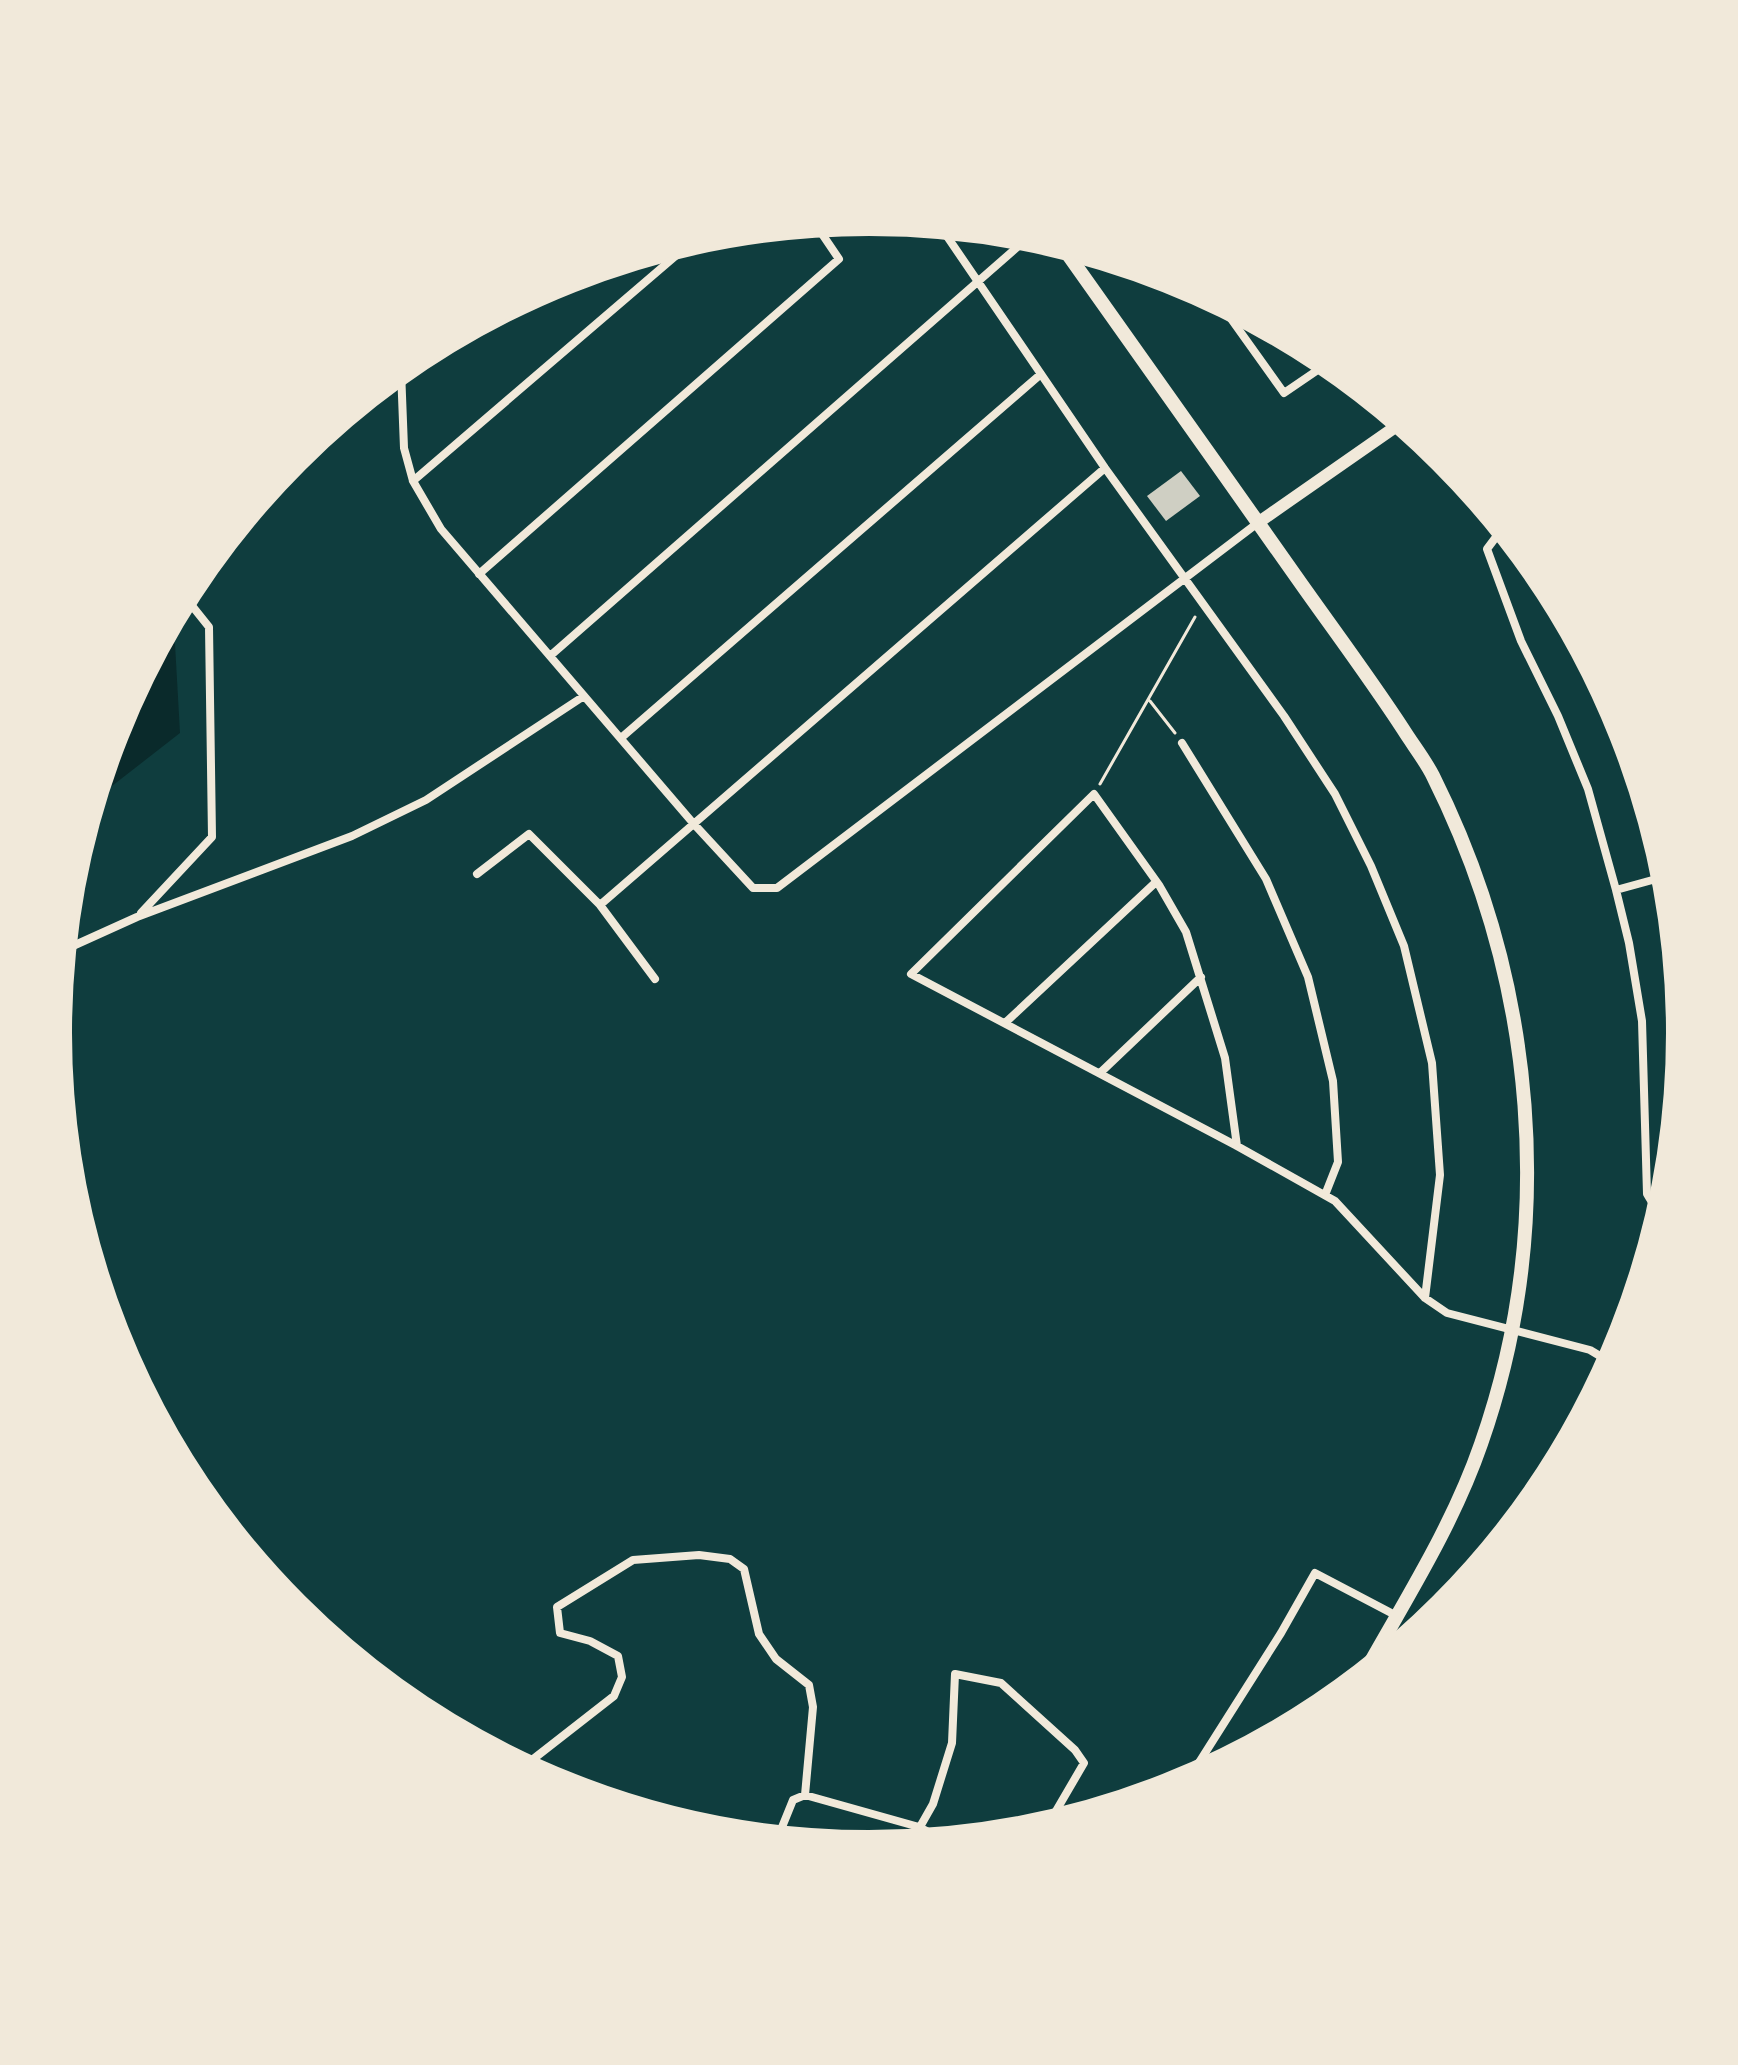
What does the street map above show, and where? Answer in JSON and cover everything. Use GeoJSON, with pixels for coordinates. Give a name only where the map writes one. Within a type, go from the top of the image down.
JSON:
{"type":"FeatureCollection","features":[{"type":"Feature","properties":{"kind":"main road"},"geometry":{"type":"LineString","coordinates":[[1072,260],[1373,683],[1432,773],[1479,882],[1500,950],[1516,1029],[1528,1134],[1527,1202],[1512,1331],[1481,1445],[1428,1563],[1380,1646]]}},
{"type":"Feature","properties":{"kind":"street"},"geometry":{"type":"LineString","coordinates":[[479,574],[839,259],[823,235]]}},
{"type":"Feature","properties":{"kind":"street"},"geometry":{"type":"LineString","coordinates":[[948,238],[1105,468],[1284,716],[1335,794],[1371,866],[1404,946],[1432,1063],[1440,1175],[1425,1298]]}},
{"type":"Feature","properties":{"kind":"street"},"geometry":{"type":"LineString","coordinates":[[550,656],[1017,248]]}},
{"type":"Feature","properties":{"kind":"street"},"geometry":{"type":"LineString","coordinates":[[413,481],[673,259]]}},
{"type":"Feature","properties":{"kind":"street"},"geometry":{"type":"LineString","coordinates":[[1233,322],[1284,393],[1317,371]]}},
{"type":"Feature","properties":{"kind":"street"},"geometry":{"type":"LineString","coordinates":[[621,738],[1041,374]]}},
{"type":"Feature","properties":{"kind":"street"},"geometry":{"type":"LineString","coordinates":[[402,385],[404,448],[413,481],[441,529],[693,823],[753,888],[777,888],[1185,576],[1392,429]]}},
{"type":"Feature","properties":{"kind":"street"},"geometry":{"type":"LineString","coordinates":[[600,905],[1105,468]]}},
{"type":"Feature","properties":{"kind":"street"},"geometry":{"type":"LineString","coordinates":[[1496,537],[1487,549],[1521,641],[1558,716],[1588,789],[1629,943],[1642,1021],[1647,1194],[1650,1199]]}},
{"type":"Feature","properties":{"kind":"street"},"geometry":{"type":"LineString","coordinates":[[137,917],[212,837],[209,627],[193,607]]}},
{"type":"Feature","properties":{"kind":"street"},"geometry":{"type":"LineString","coordinates":[[75,945],[137,917],[365,830],[426,800],[584,696]]}},
{"type":"Feature","properties":{"kind":"street"},"geometry":{"type":"LineString","coordinates":[[1182,743],[1266,879],[1308,977],[1333,1081],[1338,1162],[1325,1195]]}},
{"type":"Feature","properties":{"kind":"street"},"geometry":{"type":"LineString","coordinates":[[1237,1146],[1225,1058],[1186,932],[1156,882],[1094,794],[911,974],[1335,1201],[1425,1298],[1447,1313],[1590,1350],[1599,1356]]}},
{"type":"Feature","properties":{"kind":"street"},"geometry":{"type":"LineString","coordinates":[[477,874],[529,834],[600,905],[655,979]]}},
{"type":"Feature","properties":{"kind":"street"},"geometry":{"type":"LineString","coordinates":[[1616,890],[1653,880]]}},
{"type":"Feature","properties":{"kind":"street"},"geometry":{"type":"LineString","coordinates":[[1005,1023],[1156,882]]}},
{"type":"Feature","properties":{"kind":"street"},"geometry":{"type":"LineString","coordinates":[[1100,1073],[1201,977]]}},
{"type":"Feature","properties":{"kind":"street"},"geometry":{"type":"LineString","coordinates":[[535,1758],[614,1696],[622,1677],[618,1656],[590,1641],[560,1633],[557,1607],[633,1560],[699,1555],[730,1559],[744,1569],[759,1634],[776,1659],[809,1685],[813,1707],[805,1795]]}},
{"type":"Feature","properties":{"kind":"street"},"geometry":{"type":"LineString","coordinates":[[1202,1759],[1315,1573],[1397,1616]]}},
{"type":"Feature","properties":{"kind":"street"},"geometry":{"type":"LineString","coordinates":[[917,1830],[933,1804],[952,1743],[955,1674],[1001,1683],[1075,1750],[1084,1763],[1058,1808]]}},
{"type":"Feature","properties":{"kind":"street"},"geometry":{"type":"LineString","coordinates":[[782,1827],[793,1800],[805,1795],[924,1830]]}},
{"type":"Feature","properties":{"kind":"path"},"geometry":{"type":"LineString","coordinates":[[1094,794],[1203,604]]}},
{"type":"Feature","properties":{"kind":"path"},"geometry":{"type":"LineString","coordinates":[[1149,700],[1182,743]]}},
{"type":"Feature","properties":{"kind":"water"},"geometry":{"type":"Polygon","coordinates":[[[173,640],[175,644],[180,733],[108,789],[131,727],[173,640]]]}},
{"type":"Feature","properties":{"kind":"building"},"geometry":{"type":"Polygon","coordinates":[[[1181,471],[1200,496],[1166,521],[1147,496],[1181,471]]]}}]}
